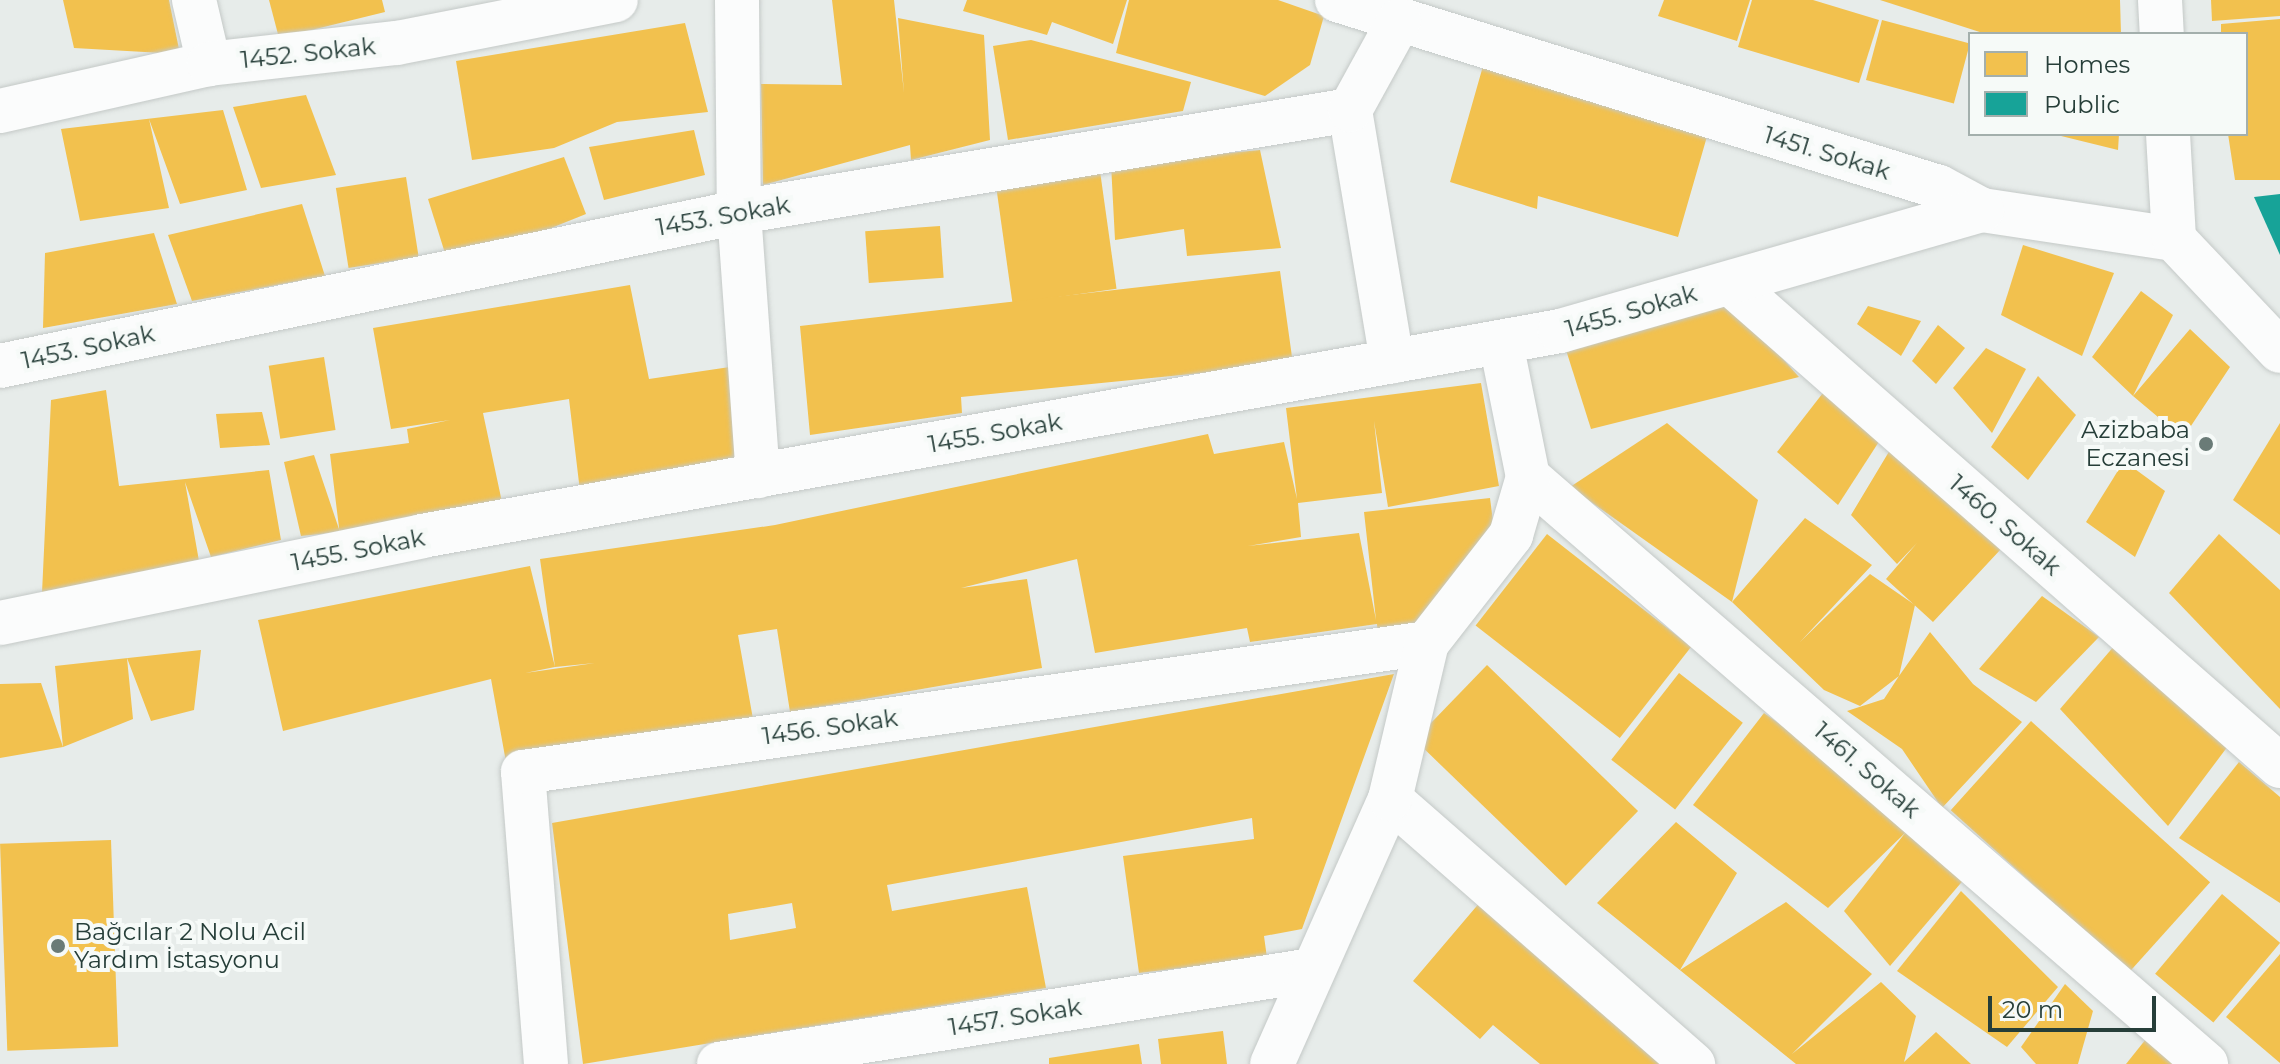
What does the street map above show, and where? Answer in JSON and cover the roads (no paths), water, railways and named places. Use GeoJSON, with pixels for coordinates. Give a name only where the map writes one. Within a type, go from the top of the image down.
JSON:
{"type":"FeatureCollection","features":[{"type":"Feature","properties":{"kind":"street"},"geometry":{"type":"LineString","coordinates":[[194,0],[209,64]]}},
{"type":"Feature","properties":{"kind":"street","name":"1452. Sokak"},"geometry":{"type":"LineString","coordinates":[[0,111],[209,64],[397,43],[616,0]]}},
{"type":"Feature","properties":{"kind":"street"},"geometry":{"type":"LineString","coordinates":[[737,0],[739,212],[758,476]]}},
{"type":"Feature","properties":{"kind":"street","name":"1451. Sokak"},"geometry":{"type":"LineString","coordinates":[[1337,0],[1939,187],[1982,210],[2174,239]]}},
{"type":"Feature","properties":{"kind":"street"},"geometry":{"type":"LineString","coordinates":[[2160,0],[2162,32]]}},
{"type":"Feature","properties":{"kind":"street"},"geometry":{"type":"LineString","coordinates":[[1392,362],[1350,110],[1399,21]]}},
{"type":"Feature","properties":{"kind":"street","name":"1453. Sokak"},"geometry":{"type":"LineString","coordinates":[[0,366],[739,212],[1350,110]]}},
{"type":"Feature","properties":{"kind":"street"},"geometry":{"type":"LineString","coordinates":[[2168,136],[2174,239],[2280,351]]}},
{"type":"Feature","properties":{"kind":"street","name":"1455. Sokak"},"geometry":{"type":"LineString","coordinates":[[0,623],[758,476],[1501,343],[1730,283],[1982,210]]}},
{"type":"Feature","properties":{"kind":"street","name":"1460. Sokak"},"geometry":{"type":"LineString","coordinates":[[1730,283],[2280,766]]}},
{"type":"Feature","properties":{"kind":"street"},"geometry":{"type":"LineString","coordinates":[[1281,1060],[1312,970],[1390,799],[1427,643],[1511,535],[1528,477],[1501,343]]}},
{"type":"Feature","properties":{"kind":"street","name":"1461. Sokak"},"geometry":{"type":"LineString","coordinates":[[1528,477],[2206,1064]]}},
{"type":"Feature","properties":{"kind":"street","name":"1456. Sokak"},"geometry":{"type":"LineString","coordinates":[[546,1064],[523,772],[1427,643]]}},
{"type":"Feature","properties":{"kind":"street"},"geometry":{"type":"LineString","coordinates":[[1390,799],[1693,1064]]}},
{"type":"Feature","properties":{"kind":"street","name":"1457. Sokak"},"geometry":{"type":"LineString","coordinates":[[719,1064],[1312,970]]}},
{"type":"Feature","properties":{"kind":"place","name":"Azizbaba Eczanesi"},"geometry":{"type":"Point","coordinates":[2206,444]}},
{"type":"Feature","properties":{"kind":"place","name":"Bağcılar 2 Nolu Acil Yardım İstasyonu"},"geometry":{"type":"Point","coordinates":[58,946]}}]}
